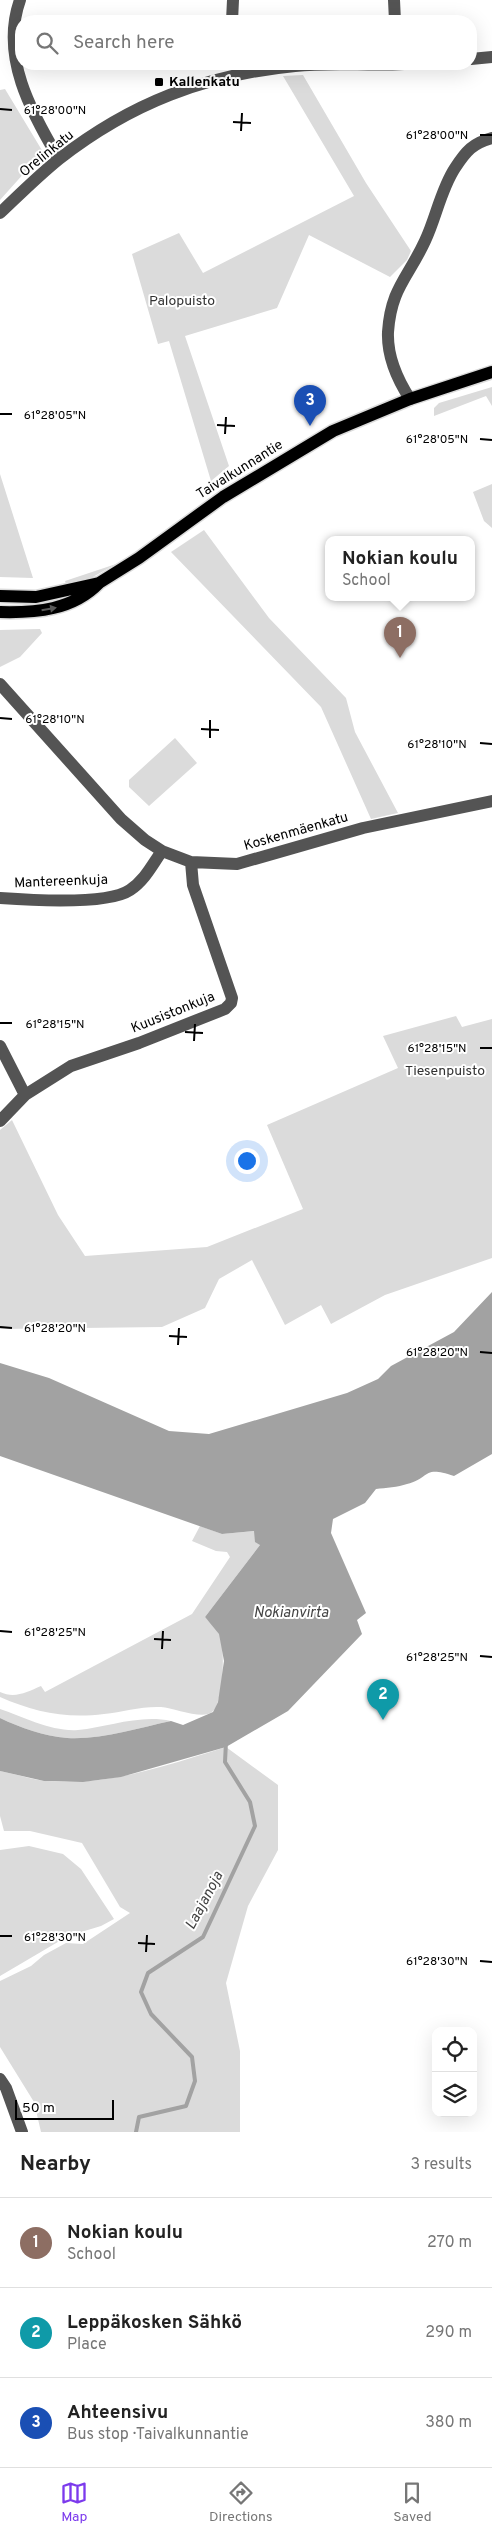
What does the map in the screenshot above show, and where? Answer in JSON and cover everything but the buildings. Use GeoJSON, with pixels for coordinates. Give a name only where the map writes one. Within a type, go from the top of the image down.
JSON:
{"type":"FeatureCollection","features":[{"type":"Feature","properties":{"kind":"main road","name":"Taivalkunnantie"},"geometry":{"type":"LineString","coordinates":[[0,612],[37,611],[56,608],[87,595],[99,583],[139,558],[223,498],[317,440],[372,414],[410,399],[492,372]]}},
{"type":"Feature","properties":{"kind":"main road","name":"Taivalkunnantie"},"geometry":{"type":"LineString","coordinates":[[0,596],[36,597],[99,583]]}},
{"type":"Feature","properties":{"kind":"street"},"geometry":{"type":"LineString","coordinates":[[15,15],[20,0]]}},
{"type":"Feature","properties":{"kind":"street"},"geometry":{"type":"LineString","coordinates":[[232,0],[232,15]]}},
{"type":"Feature","properties":{"kind":"street"},"geometry":{"type":"LineString","coordinates":[[394,0],[395,15]]}},
{"type":"Feature","properties":{"kind":"street"},"geometry":{"type":"LineString","coordinates":[[15,15],[9,34],[8,45],[10,63],[21,99],[59,159]]}},
{"type":"Feature","properties":{"kind":"street"},"geometry":{"type":"LineString","coordinates":[[477,59],[492,58]]}},
{"type":"Feature","properties":{"kind":"street","name":"Orelinkatu"},"geometry":{"type":"LineString","coordinates":[[0,213],[59,159],[135,109],[231,70]]}},
{"type":"Feature","properties":{"kind":"street"},"geometry":{"type":"LineString","coordinates":[[410,399],[398,379],[390,352],[388,334],[395,292],[424,242],[454,169],[476,142],[492,138]]}},
{"type":"Feature","properties":{"kind":"street","name":"Koskenmäenkatu"},"geometry":{"type":"LineString","coordinates":[[0,684],[121,819],[145,840],[162,851],[191,862],[237,864],[363,828],[492,801]]}},
{"type":"Feature","properties":{"kind":"street","name":"Mantereenkuja"},"geometry":{"type":"LineString","coordinates":[[0,898],[44,900],[113,896],[128,891],[142,881],[162,851]]}},
{"type":"Feature","properties":{"kind":"street","name":"Kuusistonkuja"},"geometry":{"type":"LineString","coordinates":[[0,1121],[25,1095],[71,1066],[139,1043],[225,1009],[231,1003],[232,998],[194,885],[191,862]]}},
{"type":"Feature","properties":{"kind":"street"},"geometry":{"type":"LineString","coordinates":[[0,1046],[25,1095]]}},
{"type":"Feature","properties":{"kind":"street"},"geometry":{"type":"LineString","coordinates":[[2,2086],[22,2132]]}},
{"type":"Feature","properties":{"kind":"green space","name":"Palopuisto"},"geometry":{"type":"Polygon","coordinates":[[[303,75],[366,183],[411,251],[407,260],[390,277],[309,235],[277,308],[185,336],[229,466],[211,481],[169,341],[158,344],[132,254],[179,233],[203,273],[354,196],[283,76],[303,75]]]}},
{"type":"Feature","properties":{"kind":"green space"},"geometry":{"type":"Polygon","coordinates":[[[5,89],[43,152],[0,200],[0,90],[5,89]]]}},
{"type":"Feature","properties":{"kind":"green space"},"geometry":{"type":"Polygon","coordinates":[[[492,387],[492,406],[486,396],[434,416],[434,408],[439,403],[492,387]]]}},
{"type":"Feature","properties":{"kind":"green space"},"geometry":{"type":"Polygon","coordinates":[[[0,474],[33,578],[0,577],[0,474]]]}},
{"type":"Feature","properties":{"kind":"green space"},"geometry":{"type":"Polygon","coordinates":[[[492,484],[492,528],[484,521],[473,492],[492,484]]]}},
{"type":"Feature","properties":{"kind":"green space"},"geometry":{"type":"Polygon","coordinates":[[[204,530],[269,618],[346,698],[355,732],[398,813],[371,819],[321,707],[171,552],[204,530]]]}},
{"type":"Feature","properties":{"kind":"green space"},"geometry":{"type":"Polygon","coordinates":[[[116,564],[84,582],[67,587],[65,581],[116,564]]]}},
{"type":"Feature","properties":{"kind":"green space"},"geometry":{"type":"Polygon","coordinates":[[[40,629],[42,633],[20,657],[0,667],[0,630],[40,629]]]}},
{"type":"Feature","properties":{"kind":"green space"},"geometry":{"type":"Polygon","coordinates":[[[175,738],[197,763],[149,806],[129,787],[129,780],[175,738]]]}},
{"type":"Feature","properties":{"kind":"green space","name":"Tiesenpuisto"},"geometry":{"type":"Polygon","coordinates":[[[456,1016],[462,1027],[492,1019],[492,1258],[385,1295],[331,1324],[321,1305],[285,1325],[252,1260],[219,1279],[205,1308],[162,1327],[0,1329],[0,1130],[12,1120],[58,1215],[85,1256],[207,1247],[303,1209],[267,1125],[398,1068],[383,1036],[456,1016]]]}},
{"type":"Feature","properties":{"kind":"green space"},"geometry":{"type":"Polygon","coordinates":[[[200,1526],[222,1534],[255,1531],[260,1545],[205,1617],[220,1634],[223,1651],[221,1687],[216,1707],[212,1712],[202,1715],[154,1707],[76,1716],[50,1713],[25,1707],[0,1697],[0,1692],[16,1695],[41,1686],[45,1692],[192,1614],[230,1557],[227,1552],[216,1551],[192,1541],[200,1526]]]}},
{"type":"Feature","properties":{"kind":"green space"},"geometry":{"type":"Polygon","coordinates":[[[0,1709],[38,1723],[68,1730],[136,1720],[159,1719],[171,1721],[106,1735],[67,1738],[41,1733],[8,1722],[0,1718],[0,1709]]]}},
{"type":"Feature","properties":{"kind":"green space"},"geometry":{"type":"Polygon","coordinates":[[[226,1747],[278,1785],[278,1850],[248,1906],[226,1983],[240,2051],[240,2132],[41,2132],[34,2102],[0,2047],[0,1981],[31,1966],[44,1955],[66,1943],[83,1944],[130,1913],[120,1907],[82,1843],[30,1831],[4,1831],[0,1816],[0,1771],[45,1781],[91,1781],[137,1773],[226,1747]]]}},
{"type":"Feature","properties":{"kind":"green space"},"geometry":{"type":"Polygon","coordinates":[[[29,1846],[63,1854],[81,1869],[114,1919],[101,1926],[68,1936],[0,1976],[0,1850],[29,1846]]]}},
{"type":"Feature","properties":{"kind":"water","name":"Nokianvirta"},"geometry":{"type":"Polygon","coordinates":[[[492,1292],[492,1454],[454,1476],[431,1472],[407,1484],[376,1489],[365,1503],[333,1519],[331,1533],[366,1613],[357,1620],[362,1634],[288,1711],[226,1747],[121,1777],[83,1782],[44,1781],[0,1771],[0,1718],[41,1733],[58,1737],[80,1738],[119,1733],[171,1721],[183,1725],[213,1712],[218,1702],[224,1661],[219,1634],[205,1617],[260,1545],[255,1542],[254,1531],[222,1534],[0,1456],[0,1363],[49,1378],[169,1431],[209,1434],[347,1393],[378,1379],[391,1366],[454,1332],[492,1292]]]}},
{"type":"Feature","properties":{"kind":"waterway","name":"Laajanoja"},"geometry":{"type":"LineString","coordinates":[[136,2132],[139,2117],[186,2106],[195,2081],[192,2057],[151,2014],[141,1992],[148,1973],[203,1937],[255,1826],[250,1802],[225,1762],[226,1742]]}},
{"type":"Feature","properties":{"kind":"place","name":"Kallenkatu"},"geometry":{"type":"Point","coordinates":[159,82]}},
{"type":"Feature","properties":{"kind":"place","name":"Ahteensivu"},"geometry":{"type":"Point","coordinates":[310,426]}},
{"type":"Feature","properties":{"kind":"place","name":"Nokian koulu"},"geometry":{"type":"Point","coordinates":[400,658]}},
{"type":"Feature","properties":{"kind":"place","name":"Leppäkosken Sähkö"},"geometry":{"type":"Point","coordinates":[383,1720]}}]}
